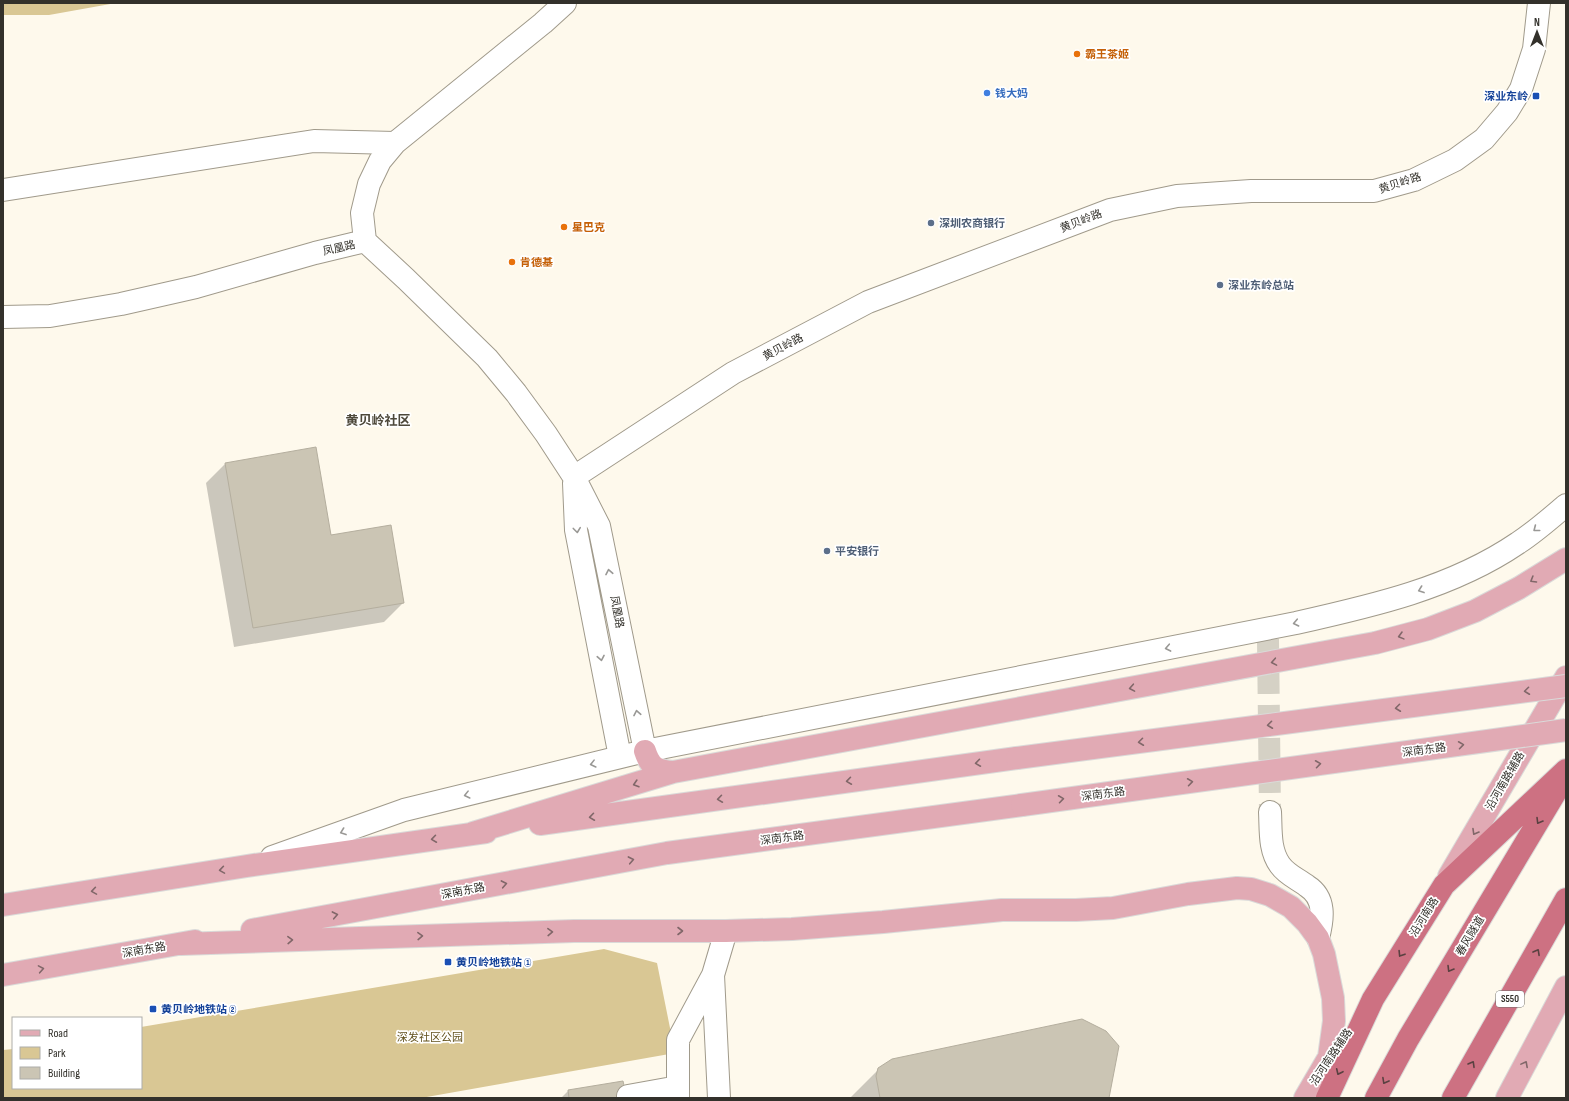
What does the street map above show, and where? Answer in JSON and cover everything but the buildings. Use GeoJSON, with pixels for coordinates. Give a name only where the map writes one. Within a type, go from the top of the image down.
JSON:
{"type":"FeatureCollection","features":[{"type":"Feature","properties":{"kind":"highway","name":"沿河南路"},"geometry":{"type":"LineString","coordinates":[[1327,1098],[1374,999],[1444,885],[1566,770]]}},
{"type":"Feature","properties":{"kind":"highway","name":"春风隧道"},"geometry":{"type":"LineString","coordinates":[[1376,1098],[1408,1039],[1566,776]]}},
{"type":"Feature","properties":{"kind":"highway","name":"S550"},"geometry":{"type":"LineString","coordinates":[[1453,1098],[1566,899]]}},
{"type":"Feature","properties":{"kind":"main road"},"geometry":{"type":"LineString","coordinates":[[473,833],[673,772],[1375,643],[1428,629],[1474,611],[1519,588],[1566,559]]}},
{"type":"Feature","properties":{"kind":"main road","name":"沿河南路辅路"},"geometry":{"type":"LineString","coordinates":[[1444,885],[1566,677]]}},
{"type":"Feature","properties":{"kind":"main road"},"geometry":{"type":"LineString","coordinates":[[3,905],[247,866],[473,833],[1017,758],[1566,686]]}},
{"type":"Feature","properties":{"kind":"main road","name":"深南东路"},"geometry":{"type":"LineString","coordinates":[[3,976],[667,853],[1566,730]]}},
{"type":"Feature","properties":{"kind":"main road"},"geometry":{"type":"LineString","coordinates":[[645,751],[648,761],[655,767],[663,771],[673,772]]}},
{"type":"Feature","properties":{"kind":"main road"},"geometry":{"type":"LineString","coordinates":[[181,944],[574,931],[726,931],[792,929],[875,923],[1002,910],[1076,910],[1112,908],[1188,894],[1237,888],[1250,889],[1270,895],[1290,907],[1307,923],[1318,938],[1324,954],[1333,998],[1334,1021],[1329,1057]]}},
{"type":"Feature","properties":{"kind":"main road"},"geometry":{"type":"LineString","coordinates":[[1507,1098],[1566,987]]}},
{"type":"Feature","properties":{"kind":"main road","name":"沿河南路辅路"},"geometry":{"type":"LineString","coordinates":[[1305,1098],[1329,1057],[1374,999]]}},
{"type":"Feature","properties":{"kind":"street"},"geometry":{"type":"LineString","coordinates":[[365,241],[362,213],[369,184],[380,161],[395,143],[543,23],[565,3]]}},
{"type":"Feature","properties":{"kind":"street","name":"黄贝岭路"},"geometry":{"type":"LineString","coordinates":[[574,477],[733,373],[868,302],[1110,210],[1177,196],[1250,191],[1374,191],[1414,180],[1455,160],[1484,139],[1507,112],[1521,89],[1534,49],[1539,3]]}},
{"type":"Feature","properties":{"kind":"street"},"geometry":{"type":"LineString","coordinates":[[3,190],[314,141],[395,143]]}},
{"type":"Feature","properties":{"kind":"street","name":"凤凰路"},"geometry":{"type":"LineString","coordinates":[[3,317],[50,316],[121,304],[196,287],[315,253],[365,241],[487,358],[546,434],[574,477],[599,526],[645,751]]}},
{"type":"Feature","properties":{"kind":"street"},"geometry":{"type":"LineString","coordinates":[[574,477],[576,530],[608,689],[620,758]]}},
{"type":"Feature","properties":{"kind":"street"},"geometry":{"type":"LineString","coordinates":[[247,866],[404,810],[645,751],[1268,634],[1421,590],[1472,569],[1518,543],[1566,505]]}},
{"type":"Feature","properties":{"kind":"street"},"geometry":{"type":"LineString","coordinates":[[1270,812],[1273,852],[1276,858],[1284,870],[1313,891],[1321,903],[1323,910],[1318,938]]}},
{"type":"Feature","properties":{"kind":"street"},"geometry":{"type":"LineString","coordinates":[[628,1096],[678,1092],[678,1040],[713,975],[726,931]]}},
{"type":"Feature","properties":{"kind":"street"},"geometry":{"type":"LineString","coordinates":[[713,975],[719,1098]]}},
{"type":"Feature","properties":{"kind":"green space"},"geometry":{"type":"Polygon","coordinates":[[[3,3],[116,3],[49,15],[3,15],[3,3]]]}},
{"type":"Feature","properties":{"kind":"green space","name":"深发社区公园"},"geometry":{"type":"Polygon","coordinates":[[[604,949],[657,963],[675,1053],[421,1098],[3,1098],[3,1050],[12,1049],[12,1089],[142,1089],[142,1027],[604,949]]]}},
{"type":"Feature","properties":{"kind":"tunnel"},"geometry":{"type":"LineString","coordinates":[[1268,639],[1270,812]]}},
{"type":"Feature","properties":{"kind":"place","name":"霸王茶姬"},"geometry":{"type":"Point","coordinates":[1077,54]}},
{"type":"Feature","properties":{"kind":"place","name":"钱大妈"},"geometry":{"type":"Point","coordinates":[987,93]}},
{"type":"Feature","properties":{"kind":"place","name":"深业东岭"},"geometry":{"type":"Point","coordinates":[1536,96]}},
{"type":"Feature","properties":{"kind":"place","name":"深圳农商银行"},"geometry":{"type":"Point","coordinates":[931,223]}},
{"type":"Feature","properties":{"kind":"place","name":"星巴克"},"geometry":{"type":"Point","coordinates":[564,227]}},
{"type":"Feature","properties":{"kind":"place","name":"肯德基"},"geometry":{"type":"Point","coordinates":[512,262]}},
{"type":"Feature","properties":{"kind":"place","name":"深业东岭总站"},"geometry":{"type":"Point","coordinates":[1220,285]}},
{"type":"Feature","properties":{"kind":"place","name":"平安银行"},"geometry":{"type":"Point","coordinates":[827,551]}},
{"type":"Feature","properties":{"kind":"place","name":"黄贝岭地铁站 ①"},"geometry":{"type":"Point","coordinates":[448,962]}},
{"type":"Feature","properties":{"kind":"place","name":"黄贝岭地铁站 ②"},"geometry":{"type":"Point","coordinates":[153,1009]}},
{"type":"Feature","properties":{"kind":"district","name":"黄贝岭社区"},"geometry":{"type":"Point","coordinates":[378,421]}}]}
